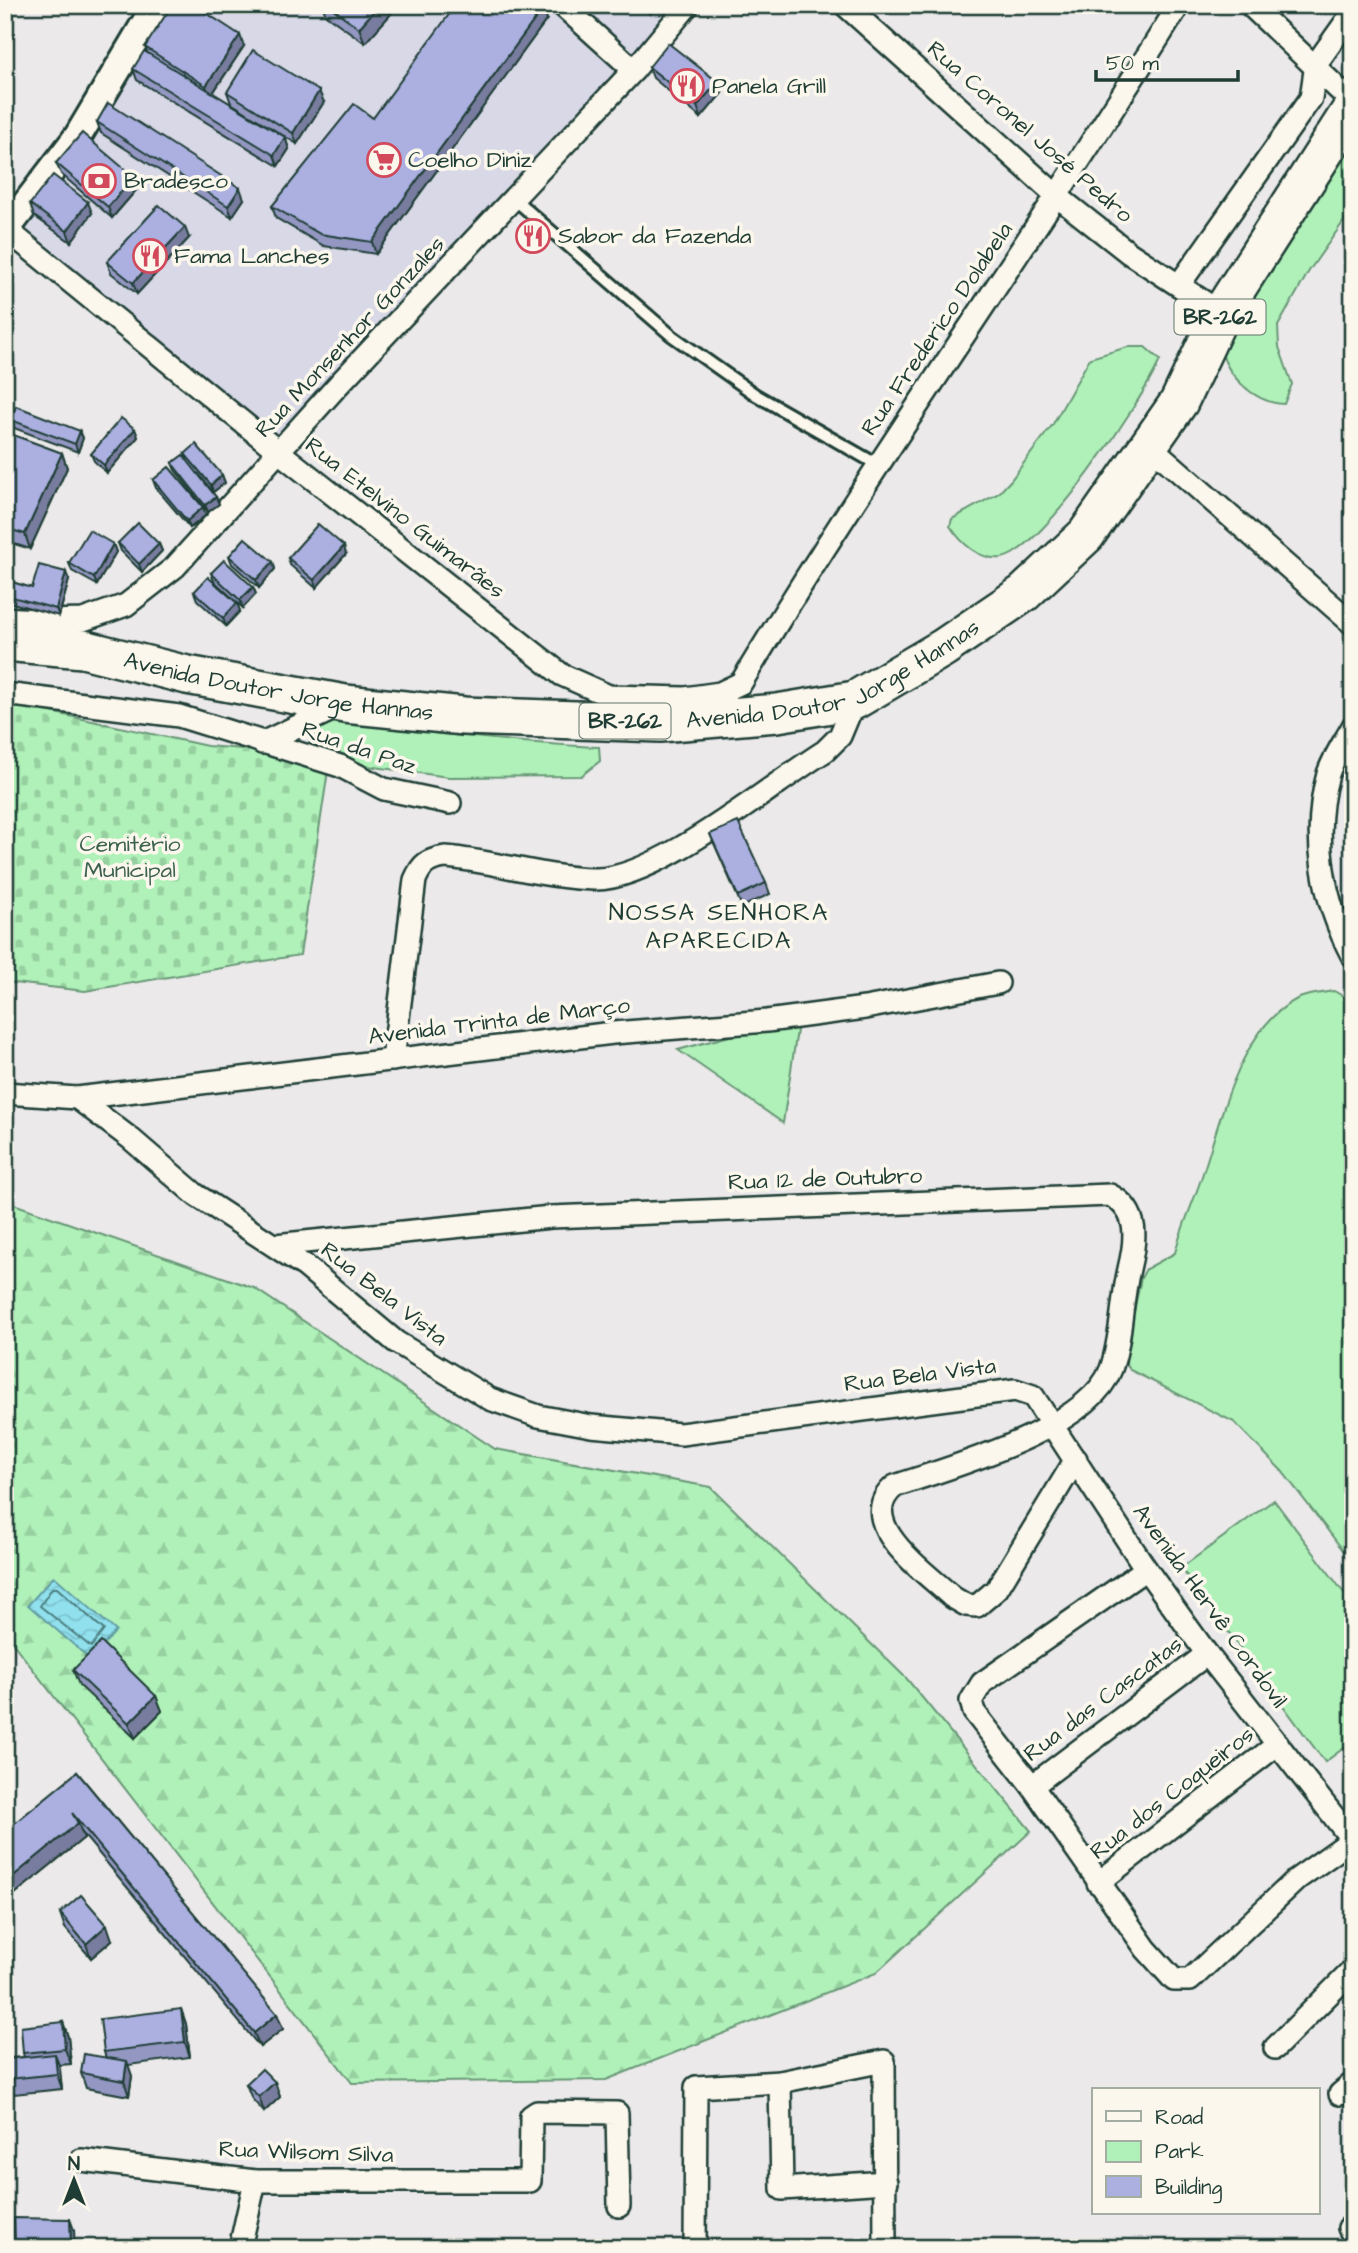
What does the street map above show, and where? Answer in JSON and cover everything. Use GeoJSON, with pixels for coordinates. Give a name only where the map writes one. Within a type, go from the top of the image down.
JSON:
{"type":"FeatureCollection","features":[{"type":"Feature","properties":{"kind":"highway","name":"Avenida Doutor Jorge Hannas"},"geometry":{"type":"LineString","coordinates":[[5,642],[83,649],[187,675],[345,704],[464,716],[660,723],[777,713],[855,700],[943,648],[1024,593],[1086,535],[1179,402],[1222,313],[1353,105]]}},
{"type":"Feature","properties":{"kind":"street"},"geometry":{"type":"LineString","coordinates":[[6,231],[78,136],[156,5]]}},
{"type":"Feature","properties":{"kind":"street"},"geometry":{"type":"LineString","coordinates":[[562,5],[634,70]]}},
{"type":"Feature","properties":{"kind":"street","name":"Rua Monsenhor Gonzales"},"geometry":{"type":"LineString","coordinates":[[5,618],[83,620],[126,605],[153,587],[202,541],[279,452],[512,197],[634,70],[688,5]]}},
{"type":"Feature","properties":{"kind":"street","name":"Rua Coronel José Pedro"},"geometry":{"type":"LineString","coordinates":[[845,5],[1058,197],[1129,253],[1222,313]]}},
{"type":"Feature","properties":{"kind":"street","name":"Rua Frederico Dolabela"},"geometry":{"type":"LineString","coordinates":[[741,683],[979,309],[1058,197],[1180,5]]}},
{"type":"Feature","properties":{"kind":"street"},"geometry":{"type":"LineString","coordinates":[[1250,5],[1316,64],[1353,105]]}},
{"type":"Feature","properties":{"kind":"street"},"geometry":{"type":"LineString","coordinates":[[1179,285],[1311,98],[1316,64],[1353,12]]}},
{"type":"Feature","properties":{"kind":"street","name":"Rua Etelvino Guimarães"},"geometry":{"type":"LineString","coordinates":[[6,231],[279,452],[562,675],[609,696],[685,698],[720,693],[741,683]]}},
{"type":"Feature","properties":{"kind":"street"},"geometry":{"type":"LineString","coordinates":[[1150,446],[1353,624]]}},
{"type":"Feature","properties":{"kind":"street"},"geometry":{"type":"LineString","coordinates":[[178,716],[187,675]]}},
{"type":"Feature","properties":{"kind":"street","name":"Rua da Paz"},"geometry":{"type":"LineString","coordinates":[[5,694],[178,716],[340,766],[384,789],[450,803]]}},
{"type":"Feature","properties":{"kind":"street"},"geometry":{"type":"LineString","coordinates":[[393,1060],[415,880],[421,865],[430,859],[462,858],[595,879],[632,872],[677,851],[825,751],[840,736],[855,700]]}},
{"type":"Feature","properties":{"kind":"street"},"geometry":{"type":"LineString","coordinates":[[262,743],[345,704]]}},
{"type":"Feature","properties":{"kind":"street"},"geometry":{"type":"LineString","coordinates":[[1353,726],[1329,772],[1321,808],[1320,857],[1328,896],[1353,957]]}},
{"type":"Feature","properties":{"kind":"street","name":"Avenida Trinta de Março"},"geometry":{"type":"LineString","coordinates":[[5,1093],[76,1098],[613,1033],[767,1021],[998,983]]}},
{"type":"Feature","properties":{"kind":"street","name":"Rua Bela Vista"},"geometry":{"type":"LineString","coordinates":[[76,1098],[131,1139],[196,1195],[275,1245],[429,1364],[490,1399],[538,1416],[591,1426],[681,1434],[1015,1390],[1033,1396]]}},
{"type":"Feature","properties":{"kind":"street","name":"Rua 12 de Outubro"},"geometry":{"type":"LineString","coordinates":[[275,1245],[565,1216],[1110,1195],[1124,1202],[1132,1214],[1134,1249],[1111,1369],[1097,1390],[1054,1426],[991,1454],[895,1486],[884,1495],[880,1508],[883,1529],[952,1597],[966,1605],[977,1605],[997,1589],[1076,1459]]}},
{"type":"Feature","properties":{"kind":"street","name":"Avenida Hervê Cordovil"},"geometry":{"type":"LineString","coordinates":[[1033,1396],[1146,1569],[1207,1654],[1352,1840]]}},
{"type":"Feature","properties":{"kind":"street"},"geometry":{"type":"LineString","coordinates":[[1146,1569],[982,1683],[971,1701],[974,1712],[1032,1786],[1146,1949],[1174,1980],[1190,1980],[1297,1878],[1352,1840]]}},
{"type":"Feature","properties":{"kind":"street","name":"Rua das Cascatas"},"geometry":{"type":"LineString","coordinates":[[1032,1786],[1207,1654]]}},
{"type":"Feature","properties":{"kind":"street","name":"Rua dos Coqueiros"},"geometry":{"type":"LineString","coordinates":[[1098,1883],[1278,1744]]}},
{"type":"Feature","properties":{"kind":"street"},"geometry":{"type":"LineString","coordinates":[[1275,2048],[1353,1970]]}},
{"type":"Feature","properties":{"kind":"street"},"geometry":{"type":"LineString","coordinates":[[695,2248],[696,2087],[780,2082],[884,2061],[885,2248]]}},
{"type":"Feature","properties":{"kind":"street"},"geometry":{"type":"LineString","coordinates":[[780,2082],[782,2189],[886,2182]]}},
{"type":"Feature","properties":{"kind":"street","name":"Rua Wilsom Silva"},"geometry":{"type":"LineString","coordinates":[[81,2160],[256,2181],[530,2181],[531,2116],[537,2112],[617,2113],[619,2206]]}},
{"type":"Feature","properties":{"kind":"street"},"geometry":{"type":"LineString","coordinates":[[240,2248],[256,2181]]}},
{"type":"Feature","properties":{"kind":"lane"},"geometry":{"type":"LineString","coordinates":[[512,197],[671,335],[756,395],[878,465]]}},
{"type":"Feature","properties":{"kind":"shaded area"},"geometry":{"type":"Polygon","coordinates":[[[156,5],[688,5],[279,452],[7,230],[156,5]]]}},
{"type":"Feature","properties":{"kind":"green space"},"geometry":{"type":"Polygon","coordinates":[[[1353,130],[1353,208],[1309,271],[1278,326],[1279,347],[1292,384],[1284,404],[1273,402],[1242,385],[1227,366],[1220,344],[1353,130]]]}},
{"type":"Feature","properties":{"kind":"green space"},"geometry":{"type":"Polygon","coordinates":[[[1128,347],[1145,347],[1160,360],[1134,407],[1090,471],[1041,530],[1020,549],[1002,558],[986,557],[972,550],[950,526],[952,519],[999,493],[1011,480],[1053,424],[1090,358],[1128,347]]]}},
{"type":"Feature","properties":{"kind":"green space","name":"Cemitério Municipal"},"geometry":{"type":"Polygon","coordinates":[[[5,702],[207,746],[254,750],[328,771],[300,955],[85,991],[5,982],[5,702]]]}},
{"type":"Feature","properties":{"kind":"green space"},"geometry":{"type":"Polygon","coordinates":[[[335,716],[409,730],[599,747],[600,761],[581,776],[449,777],[367,766],[311,749],[310,738],[335,716]]]}},
{"type":"Feature","properties":{"kind":"green space"},"geometry":{"type":"Polygon","coordinates":[[[1334,991],[1353,1002],[1353,1563],[1282,1471],[1234,1422],[1130,1370],[1124,1358],[1141,1278],[1146,1269],[1175,1253],[1224,1107],[1246,1055],[1260,1032],[1277,1013],[1301,997],[1334,991]]]}},
{"type":"Feature","properties":{"kind":"green space"},"geometry":{"type":"Polygon","coordinates":[[[799,1017],[783,1123],[678,1050],[799,1017]]]}},
{"type":"Feature","properties":{"kind":"green space"},"geometry":{"type":"Polygon","coordinates":[[[5,1201],[254,1288],[495,1449],[711,1487],[907,1679],[1031,1831],[876,1973],[606,2080],[352,2083],[5,1633],[5,1201]]]}},
{"type":"Feature","properties":{"kind":"green space"},"geometry":{"type":"Polygon","coordinates":[[[1274,1500],[1353,1605],[1353,1741],[1325,1762],[1181,1568],[1274,1500]]]}},
{"type":"Feature","properties":{"kind":"water"},"geometry":{"type":"Polygon","coordinates":[[[54,1576],[116,1631],[90,1659],[28,1605],[54,1576]]]}},
{"type":"Feature","properties":{"kind":"building"},"geometry":{"type":"Polygon","coordinates":[[[172,5],[194,5],[240,35],[206,86],[145,47],[172,5]]]}},
{"type":"Feature","properties":{"kind":"building"},"geometry":{"type":"Polygon","coordinates":[[[328,5],[379,5],[359,28],[328,5]]]}},
{"type":"Feature","properties":{"kind":"building","name":"Coelho Diniz"},"geometry":{"type":"Polygon","coordinates":[[[456,5],[540,5],[543,8],[372,242],[320,234],[272,206],[354,104],[373,118],[456,5]]]}},
{"type":"Feature","properties":{"kind":"building","name":"Panela Grill"},"geometry":{"type":"Polygon","coordinates":[[[668,43],[718,82],[697,106],[649,67],[668,43]]]}},
{"type":"Feature","properties":{"kind":"building"},"geometry":{"type":"Polygon","coordinates":[[[253,50],[319,91],[293,133],[227,92],[253,50]]]}},
{"type":"Feature","properties":{"kind":"building"},"geometry":{"type":"Polygon","coordinates":[[[144,51],[285,137],[274,155],[133,69],[144,51]]]}},
{"type":"Feature","properties":{"kind":"building"},"geometry":{"type":"Polygon","coordinates":[[[108,103],[240,188],[228,206],[97,122],[108,103]]]}},
{"type":"Feature","properties":{"kind":"building","name":"Bradesco"},"geometry":{"type":"Polygon","coordinates":[[[82,133],[134,177],[108,207],[56,163],[82,133]]]}},
{"type":"Feature","properties":{"kind":"building"},"geometry":{"type":"Polygon","coordinates":[[[53,175],[88,202],[67,231],[30,204],[53,175]]]}},
{"type":"Feature","properties":{"kind":"building","name":"Fama Lanches"},"geometry":{"type":"Polygon","coordinates":[[[159,205],[185,227],[133,283],[107,262],[159,205]]]}},
{"type":"Feature","properties":{"kind":"building"},"geometry":{"type":"Polygon","coordinates":[[[16,406],[80,431],[75,444],[11,420],[16,406]]]}},
{"type":"Feature","properties":{"kind":"building"},"geometry":{"type":"Polygon","coordinates":[[[121,418],[135,429],[104,465],[91,454],[121,418]]]}},
{"type":"Feature","properties":{"kind":"building"},"geometry":{"type":"Polygon","coordinates":[[[5,432],[62,453],[25,534],[5,528],[5,432]]]}},
{"type":"Feature","properties":{"kind":"building"},"geometry":{"type":"Polygon","coordinates":[[[196,444],[222,475],[211,485],[185,454],[196,444]]]}},
{"type":"Feature","properties":{"kind":"building"},"geometry":{"type":"Polygon","coordinates":[[[183,455],[216,497],[205,505],[172,463],[183,455]]]}},
{"type":"Feature","properties":{"kind":"building"},"geometry":{"type":"Polygon","coordinates":[[[169,467],[203,507],[187,521],[153,480],[169,467]]]}},
{"type":"Feature","properties":{"kind":"building"},"geometry":{"type":"Polygon","coordinates":[[[138,523],[159,544],[139,564],[118,543],[138,523]]]}},
{"type":"Feature","properties":{"kind":"building"},"geometry":{"type":"Polygon","coordinates":[[[318,524],[344,546],[314,580],[288,558],[318,524]]]}},
{"type":"Feature","properties":{"kind":"building"},"geometry":{"type":"Polygon","coordinates":[[[89,530],[113,544],[94,578],[69,563],[89,530]]]}},
{"type":"Feature","properties":{"kind":"building"},"geometry":{"type":"Polygon","coordinates":[[[245,538],[273,562],[256,580],[229,556],[245,538]]]}},
{"type":"Feature","properties":{"kind":"building"},"geometry":{"type":"Polygon","coordinates":[[[224,560],[253,587],[240,600],[211,573],[224,560]]]}},
{"type":"Feature","properties":{"kind":"building"},"geometry":{"type":"Polygon","coordinates":[[[39,565],[66,572],[56,609],[5,595],[5,580],[32,588],[39,565]]]}},
{"type":"Feature","properties":{"kind":"building"},"geometry":{"type":"Polygon","coordinates":[[[208,577],[237,603],[223,618],[194,592],[208,577]]]}},
{"type":"Feature","properties":{"kind":"building"},"geometry":{"type":"Polygon","coordinates":[[[738,822],[766,883],[738,896],[710,834],[738,822]]]}},
{"type":"Feature","properties":{"kind":"building"},"geometry":{"type":"Polygon","coordinates":[[[101,1642],[156,1696],[129,1723],[73,1670],[101,1642]]]}},
{"type":"Feature","properties":{"kind":"building"},"geometry":{"type":"Polygon","coordinates":[[[77,1772],[277,2014],[254,2033],[72,1813],[78,1823],[5,1883],[5,1831],[77,1772]]]}},
{"type":"Feature","properties":{"kind":"building"},"geometry":{"type":"Polygon","coordinates":[[[81,1895],[107,1925],[86,1944],[60,1913],[81,1895]]]}},
{"type":"Feature","properties":{"kind":"building"},"geometry":{"type":"Polygon","coordinates":[[[181,2009],[185,2042],[104,2052],[100,2019],[181,2009]]]}},
{"type":"Feature","properties":{"kind":"building"},"geometry":{"type":"Polygon","coordinates":[[[63,2022],[65,2049],[23,2053],[21,2027],[63,2022]]]}},
{"type":"Feature","properties":{"kind":"building"},"geometry":{"type":"Polygon","coordinates":[[[55,2054],[57,2074],[9,2079],[6,2059],[55,2054]]]}},
{"type":"Feature","properties":{"kind":"building"},"geometry":{"type":"Polygon","coordinates":[[[84,2054],[127,2061],[124,2081],[81,2073],[84,2054]]]}},
{"type":"Feature","properties":{"kind":"building"},"geometry":{"type":"Polygon","coordinates":[[[262,2069],[275,2082],[259,2097],[246,2084],[262,2069]]]}},
{"type":"Feature","properties":{"kind":"building"},"geometry":{"type":"Polygon","coordinates":[[[14,2218],[70,2219],[71,2248],[15,2248],[14,2218]]]}},
{"type":"Feature","properties":{"kind":"place","name":"Panela Grill"},"geometry":{"type":"Point","coordinates":[687,86]}},
{"type":"Feature","properties":{"kind":"place","name":"Coelho Diniz"},"geometry":{"type":"Point","coordinates":[384,160]}},
{"type":"Feature","properties":{"kind":"place","name":"Bradesco"},"geometry":{"type":"Point","coordinates":[99,181]}},
{"type":"Feature","properties":{"kind":"place","name":"Sabor da Fazenda"},"geometry":{"type":"Point","coordinates":[533,236]}},
{"type":"Feature","properties":{"kind":"place","name":"Fama Lanches"},"geometry":{"type":"Point","coordinates":[150,256]}},
{"type":"Feature","properties":{"kind":"district","name":"NOSSA SENHORA APARECIDA"},"geometry":{"type":"Point","coordinates":[719,927]}}]}
